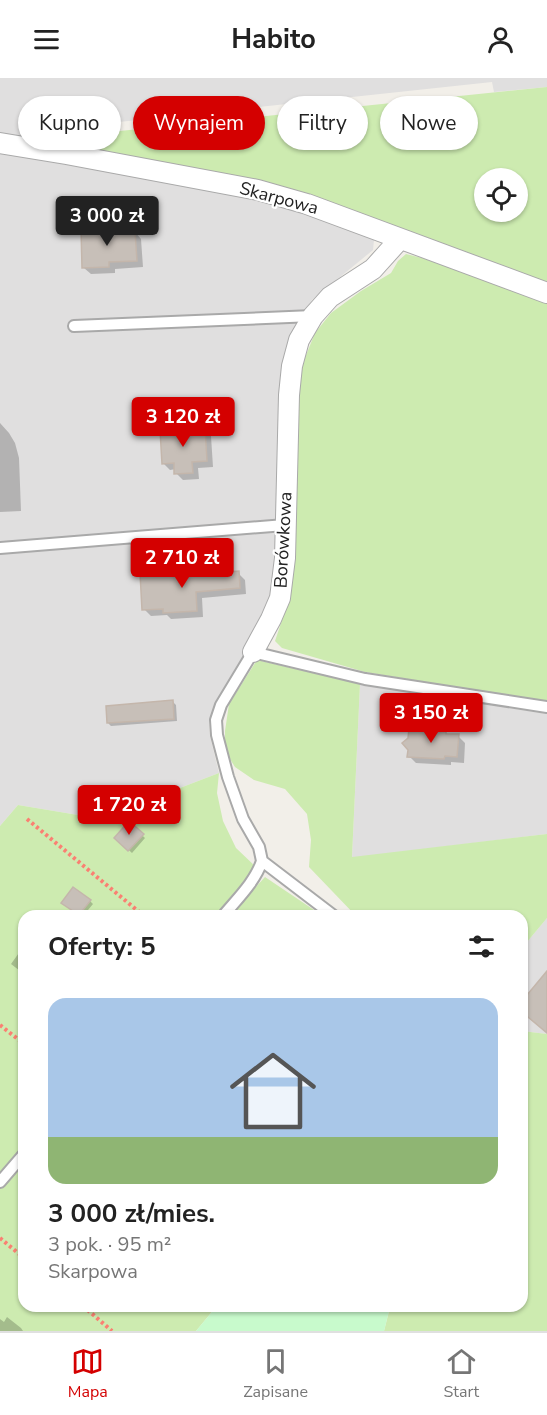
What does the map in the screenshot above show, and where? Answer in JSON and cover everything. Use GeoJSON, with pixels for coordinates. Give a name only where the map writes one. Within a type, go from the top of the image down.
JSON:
{"type":"FeatureCollection","features":[{"type":"Feature","properties":{"kind":"street","name":"Skarpowa"},"geometry":{"type":"LineString","coordinates":[[0,143],[258,190],[307,204],[547,293]]}},
{"type":"Feature","properties":{"kind":"street","name":"Borówkowa"},"geometry":{"type":"LineString","coordinates":[[253,652],[280,598],[285,558],[289,395],[292,366],[299,340],[313,316],[330,297],[373,269],[400,239]]}},
{"type":"Feature","properties":{"kind":"lane"},"geometry":{"type":"LineString","coordinates":[[74,326],[313,316]]}},
{"type":"Feature","properties":{"kind":"lane"},"geometry":{"type":"LineString","coordinates":[[0,548],[285,525]]}},
{"type":"Feature","properties":{"kind":"lane"},"geometry":{"type":"LineString","coordinates":[[228,910],[248,886],[262,861],[259,848],[243,819],[228,777],[217,735],[216,720],[222,705],[253,652],[365,679],[547,707]]}},
{"type":"Feature","properties":{"kind":"lane"},"geometry":{"type":"LineString","coordinates":[[262,861],[326,910]]}},
{"type":"Feature","properties":{"kind":"lane"},"geometry":{"type":"LineString","coordinates":[[0,1182],[18,1161]]}},
{"type":"Feature","properties":{"kind":"path"},"geometry":{"type":"LineString","coordinates":[[27,819],[137,910]]}},
{"type":"Feature","properties":{"kind":"path"},"geometry":{"type":"LineString","coordinates":[[0,1025],[18,1039]]}},
{"type":"Feature","properties":{"kind":"path"},"geometry":{"type":"LineString","coordinates":[[0,1238],[18,1253]]}},
{"type":"Feature","properties":{"kind":"path"},"geometry":{"type":"LineString","coordinates":[[90,1312],[112,1331]]}},
{"type":"Feature","properties":{"kind":"shaded area"},"geometry":{"type":"Polygon","coordinates":[[[0,78],[547,78],[547,87],[494,92],[492,82],[361,96],[277,96],[277,105],[265,106],[265,96],[133,96],[133,120],[121,122],[121,96],[18,96],[18,136],[0,136],[0,78]]]}},
{"type":"Feature","properties":{"kind":"shaded area"},"geometry":{"type":"Polygon","coordinates":[[[0,153],[254,198],[304,213],[374,240],[373,250],[312,300],[293,331],[274,595],[266,617],[216,704],[209,722],[219,773],[146,801],[90,817],[18,805],[0,826],[0,153]]]}},
{"type":"Feature","properties":{"kind":"shaded area"},"geometry":{"type":"Polygon","coordinates":[[[360,684],[547,714],[547,834],[352,858],[360,684]]]}},
{"type":"Feature","properties":{"kind":"shaded area"},"geometry":{"type":"Polygon","coordinates":[[[547,918],[547,1034],[528,1032],[528,941],[547,918]]]}},
{"type":"Feature","properties":{"kind":"green space"},"geometry":{"type":"Polygon","coordinates":[[[547,87],[547,282],[428,239],[91,150],[121,150],[121,131],[133,130],[133,150],[265,150],[265,116],[277,115],[277,150],[368,150],[368,105],[380,104],[380,150],[478,150],[478,96],[460,96],[547,87]]]}},
{"type":"Feature","properties":{"kind":"green space"},"geometry":{"type":"Polygon","coordinates":[[[406,254],[547,302],[547,702],[365,672],[282,648],[275,641],[284,614],[289,577],[298,400],[302,365],[315,333],[331,313],[391,273],[398,261],[406,254]]]}},
{"type":"Feature","properties":{"kind":"green space"},"geometry":{"type":"Polygon","coordinates":[[[257,660],[360,684],[352,857],[547,834],[547,918],[528,941],[528,910],[350,910],[309,867],[311,840],[307,814],[285,789],[254,780],[235,767],[225,751],[229,704],[257,660]]]}},
{"type":"Feature","properties":{"kind":"green space"},"geometry":{"type":"Polygon","coordinates":[[[219,773],[217,793],[223,821],[236,848],[257,868],[244,883],[253,890],[265,877],[314,910],[18,910],[18,1312],[212,1312],[196,1331],[0,1331],[0,826],[18,805],[90,817],[146,801],[219,773]]]}},
{"type":"Feature","properties":{"kind":"green space"},"geometry":{"type":"Polygon","coordinates":[[[528,1032],[547,1034],[547,1331],[384,1331],[389,1312],[528,1312],[528,1032]]]}},
{"type":"Feature","properties":{"kind":"green space"},"geometry":{"type":"Polygon","coordinates":[[[212,1312],[389,1312],[384,1331],[196,1331],[212,1312]]]}},
{"type":"Feature","properties":{"kind":"building"},"geometry":{"type":"Polygon","coordinates":[[[107,227],[107,232],[135,231],[137,261],[109,262],[109,267],[82,268],[81,229],[107,227]]]}},
{"type":"Feature","properties":{"kind":"building"},"geometry":{"type":"Polygon","coordinates":[[[205,427],[207,461],[192,462],[193,473],[174,474],[174,463],[162,464],[160,430],[205,427]]]}},
{"type":"Feature","properties":{"kind":"building"},"geometry":{"type":"Polygon","coordinates":[[[239,571],[240,588],[196,592],[197,611],[163,613],[163,609],[142,610],[140,573],[173,572],[173,576],[239,571]]]}},
{"type":"Feature","properties":{"kind":"building"},"geometry":{"type":"Polygon","coordinates":[[[173,700],[174,719],[107,723],[106,706],[173,700]]]}},
{"type":"Feature","properties":{"kind":"building"},"geometry":{"type":"Polygon","coordinates":[[[409,728],[446,730],[446,734],[459,734],[457,757],[445,756],[444,759],[407,757],[408,750],[402,743],[408,738],[409,728]]]}},
{"type":"Feature","properties":{"kind":"building"},"geometry":{"type":"Polygon","coordinates":[[[129,821],[144,834],[128,851],[114,838],[129,821]]]}},
{"type":"Feature","properties":{"kind":"building"},"geometry":{"type":"Polygon","coordinates":[[[73,887],[91,900],[83,910],[72,910],[61,903],[73,887]]]}},
{"type":"Feature","properties":{"kind":"building"},"geometry":{"type":"Polygon","coordinates":[[[547,971],[547,1033],[528,1017],[528,994],[547,971]]]}}]}
